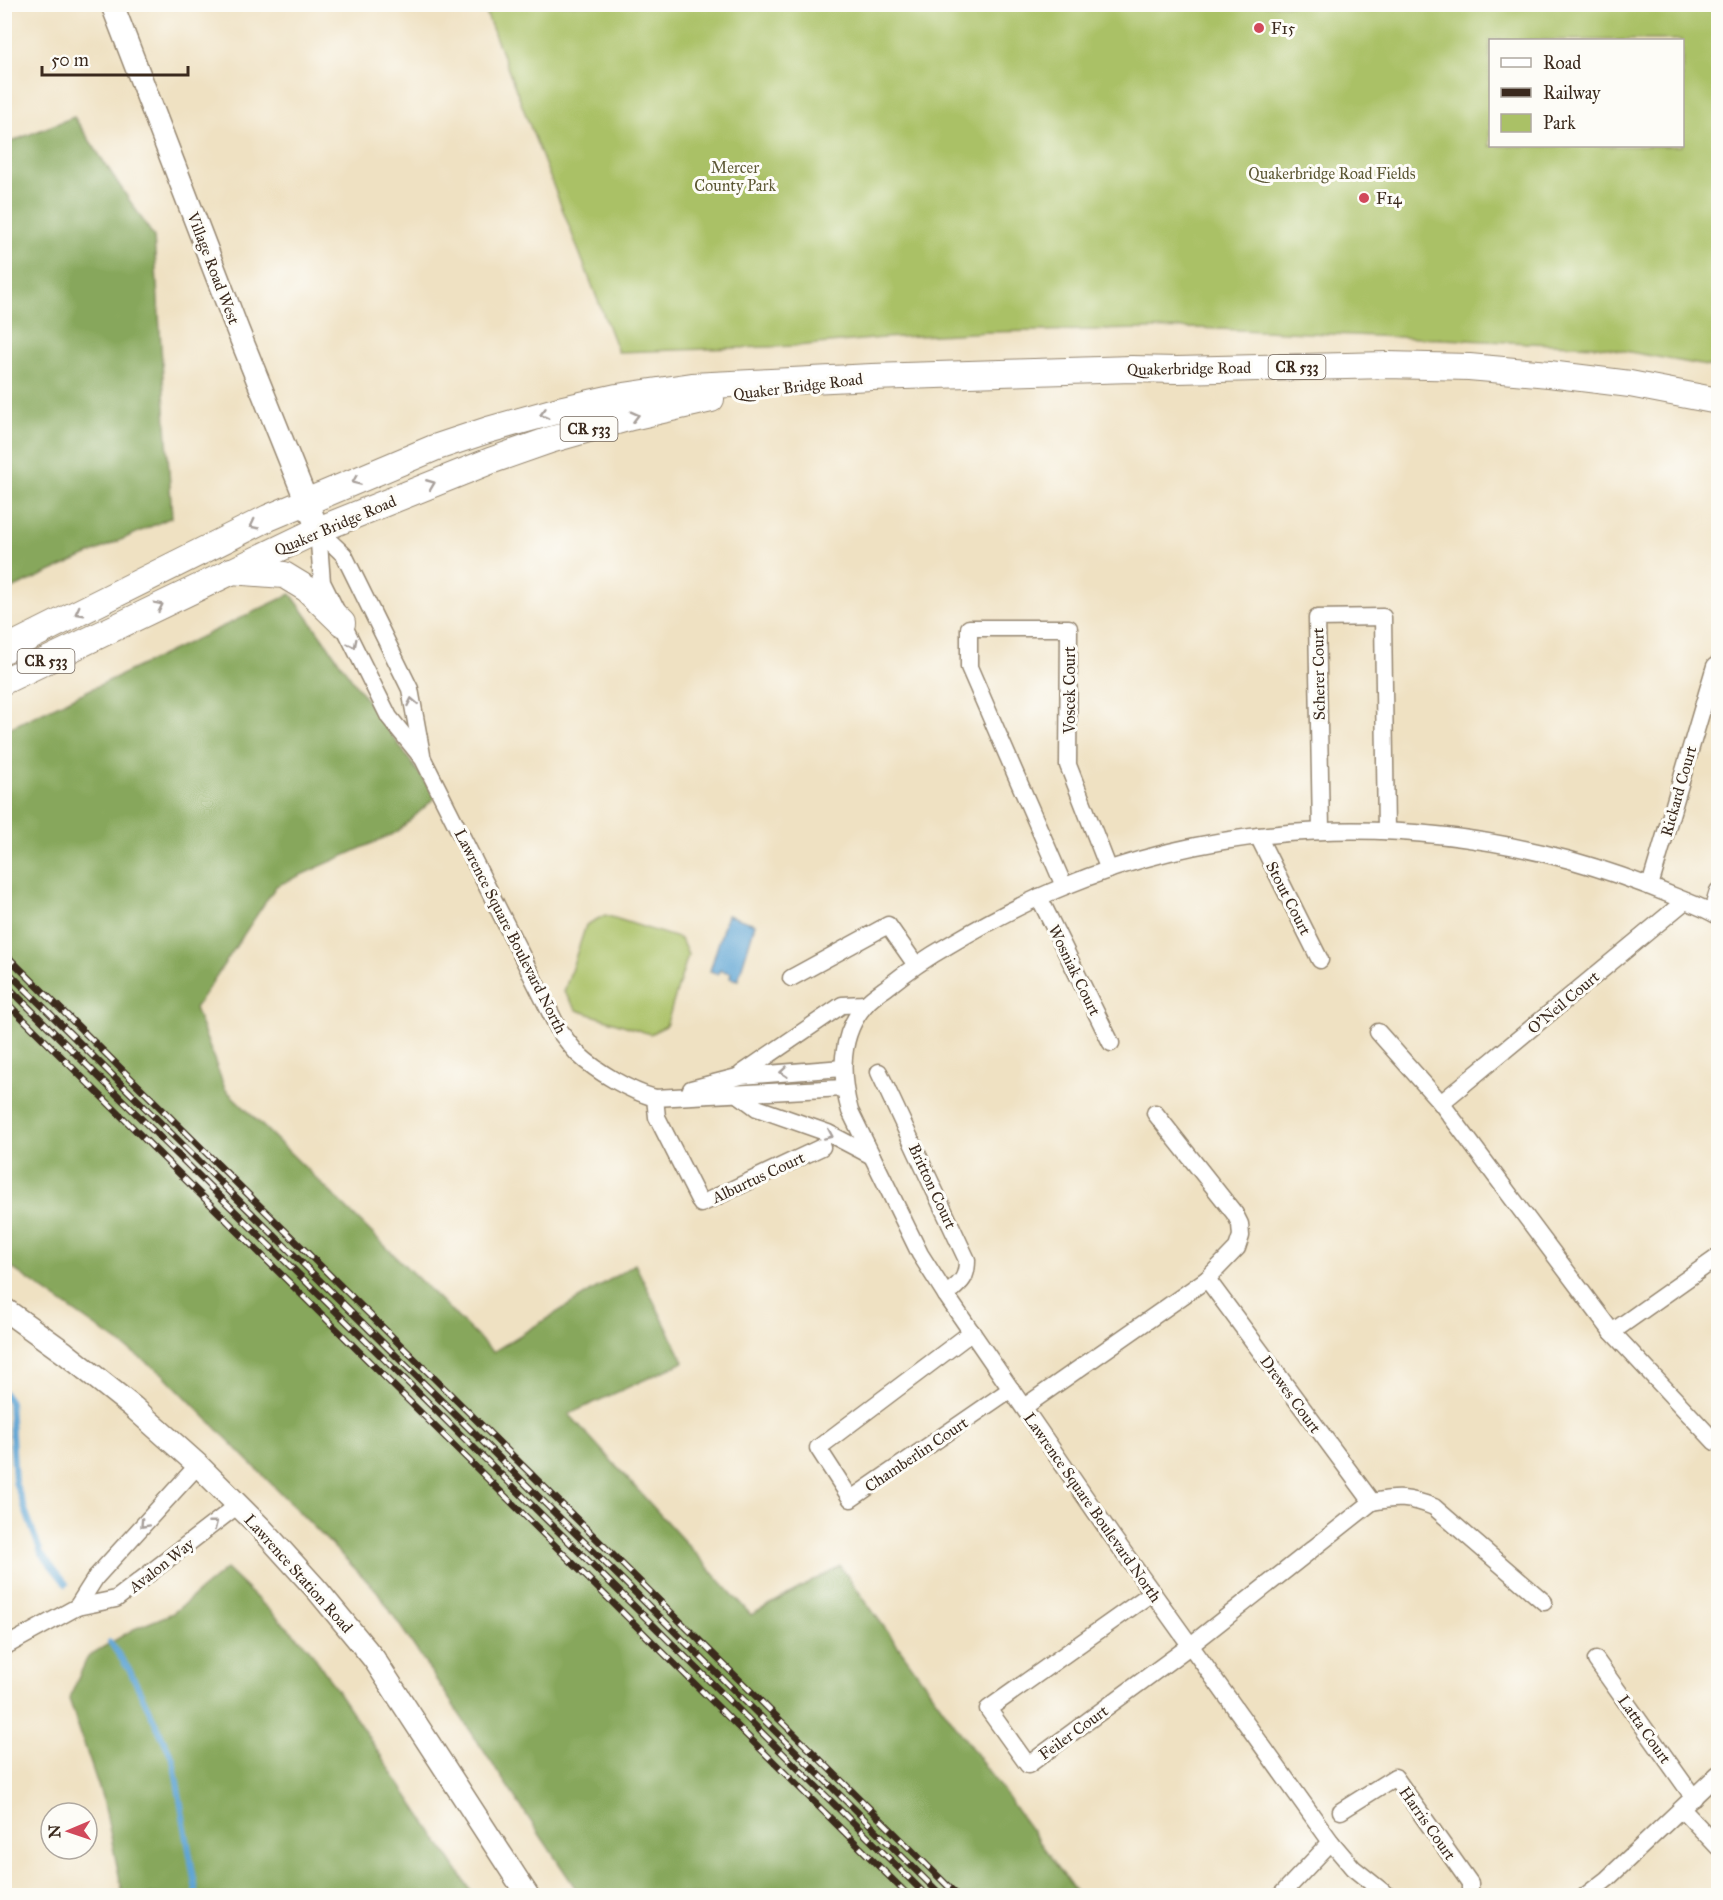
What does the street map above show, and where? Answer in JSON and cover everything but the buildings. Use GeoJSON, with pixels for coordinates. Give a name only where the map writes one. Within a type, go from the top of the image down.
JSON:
{"type":"FeatureCollection","features":[{"type":"Feature","properties":{"kind":"main road","name":"Village Road West"},"geometry":{"type":"LineString","coordinates":[[112,4],[238,331],[318,530]]}},
{"type":"Feature","properties":{"kind":"main road","name":"Quakerbridge Road"},"geometry":{"type":"LineString","coordinates":[[872,377],[1132,369],[1188,370],[1387,365],[1468,367],[1630,384],[1719,401]]}},
{"type":"Feature","properties":{"kind":"main road","name":"Quaker Bridge Road"},"geometry":{"type":"LineString","coordinates":[[4,650],[268,518],[434,448],[488,430],[617,397],[692,386],[872,377]]}},
{"type":"Feature","properties":{"kind":"main road","name":"Quaker Bridge Road"},"geometry":{"type":"LineString","coordinates":[[4,681],[318,530],[490,461],[550,440],[631,417],[726,395],[776,386],[872,377]]}},
{"type":"Feature","properties":{"kind":"main road"},"geometry":{"type":"LineString","coordinates":[[231,571],[284,576],[308,589],[342,623]]}},
{"type":"Feature","properties":{"kind":"main road","name":"Lawrence Station Road"},"geometry":{"type":"LineString","coordinates":[[4,1309],[65,1353],[133,1407],[198,1465],[318,1591],[374,1659],[528,1896]]}},
{"type":"Feature","properties":{"kind":"street","name":"Lawrence Square Boulevard North"},"geometry":{"type":"LineString","coordinates":[[318,530],[322,582],[342,623],[389,717],[423,759],[560,1032],[576,1053],[597,1069],[643,1095],[655,1098],[844,1088]]}},
{"type":"Feature","properties":{"kind":"street","name":"Lawrence Square Boulevard North"},"geometry":{"type":"LineString","coordinates":[[318,530],[344,555],[410,689],[423,759]]}},
{"type":"Feature","properties":{"kind":"street","name":"Scherer Court"},"geometry":{"type":"LineString","coordinates":[[1321,830],[1317,618],[1383,617],[1386,831]]}},
{"type":"Feature","properties":{"kind":"street","name":"Voscek Court"},"geometry":{"type":"LineString","coordinates":[[1064,886],[969,667],[969,628],[1069,628],[1068,765],[1108,870]]}},
{"type":"Feature","properties":{"kind":"street","name":"Rickard Court"},"geometry":{"type":"LineString","coordinates":[[1650,886],[1715,666],[1719,667]]}},
{"type":"Feature","properties":{"kind":"street","name":"Lawrence Square Boulevard North"},"geometry":{"type":"LineString","coordinates":[[1379,1893],[1331,1842],[1011,1389],[920,1254],[850,1111],[844,1088],[843,1068],[846,1045],[853,1024],[866,1004],[916,965],[995,918],[1039,897],[1108,870],[1144,859],[1209,843],[1258,836],[1321,830],[1386,831],[1467,838],[1537,851],[1592,866],[1650,886],[1715,914]]}},
{"type":"Feature","properties":{"kind":"street","name":"Stout Court"},"geometry":{"type":"LineString","coordinates":[[1258,836],[1320,960]]}},
{"type":"Feature","properties":{"kind":"street"},"geometry":{"type":"LineString","coordinates":[[1715,914],[1719,891]]}},
{"type":"Feature","properties":{"kind":"street","name":"Wosniak Court"},"geometry":{"type":"LineString","coordinates":[[1039,897],[1111,1043]]}},
{"type":"Feature","properties":{"kind":"street","name":"O'Neil Court"},"geometry":{"type":"LineString","coordinates":[[1441,1103],[1685,901]]}},
{"type":"Feature","properties":{"kind":"street"},"geometry":{"type":"LineString","coordinates":[[792,978],[888,925],[916,965]]}},
{"type":"Feature","properties":{"kind":"street"},"geometry":{"type":"LineString","coordinates":[[738,1076],[842,1005],[866,1004]]}},
{"type":"Feature","properties":{"kind":"street"},"geometry":{"type":"LineString","coordinates":[[1378,1032],[1441,1103],[1612,1332],[1715,1442]]}},
{"type":"Feature","properties":{"kind":"street"},"geometry":{"type":"LineString","coordinates":[[655,1098],[738,1076],[843,1068]]}},
{"type":"Feature","properties":{"kind":"street","name":"Britton Court"},"geometry":{"type":"LineString","coordinates":[[879,1072],[968,1260],[967,1271],[962,1281],[946,1295]]}},
{"type":"Feature","properties":{"kind":"street"},"geometry":{"type":"LineString","coordinates":[[738,1094],[758,1108],[828,1133],[872,1156]]}},
{"type":"Feature","properties":{"kind":"street","name":"Alburtus Court"},"geometry":{"type":"LineString","coordinates":[[655,1098],[657,1118],[701,1204],[822,1147]]}},
{"type":"Feature","properties":{"kind":"street"},"geometry":{"type":"LineString","coordinates":[[1024,1407],[1207,1279],[1237,1248],[1242,1236],[1235,1214],[1155,1113]]}},
{"type":"Feature","properties":{"kind":"street"},"geometry":{"type":"LineString","coordinates":[[1612,1332],[1719,1257]]}},
{"type":"Feature","properties":{"kind":"street","name":"Drewes Court"},"geometry":{"type":"LineString","coordinates":[[1207,1279],[1372,1502]]}},
{"type":"Feature","properties":{"kind":"street","name":"Chamberlin Court"},"geometry":{"type":"LineString","coordinates":[[972,1332],[818,1448],[851,1498],[1011,1389]]}},
{"type":"Feature","properties":{"kind":"street","name":"Avalon Way"},"geometry":{"type":"LineString","coordinates":[[76,1607],[96,1577],[198,1465]]}},
{"type":"Feature","properties":{"kind":"street"},"geometry":{"type":"LineString","coordinates":[[1191,1645],[1372,1502],[1398,1497],[1417,1500],[1434,1507],[1544,1602]]}},
{"type":"Feature","properties":{"kind":"street","name":"Avalon Way"},"geometry":{"type":"LineString","coordinates":[[4,1647],[76,1607],[116,1599],[238,1505]]}},
{"type":"Feature","properties":{"kind":"street","name":"Feiler Court"},"geometry":{"type":"LineString","coordinates":[[1153,1592],[988,1710],[1028,1765],[1191,1645]]}},
{"type":"Feature","properties":{"kind":"street","name":"Latta Court"},"geometry":{"type":"LineString","coordinates":[[1596,1660],[1719,1847]]}},
{"type":"Feature","properties":{"kind":"street"},"geometry":{"type":"LineString","coordinates":[[1584,1896],[1607,1879],[1719,1774]]}},
{"type":"Feature","properties":{"kind":"street","name":"Harris Court"},"geometry":{"type":"LineString","coordinates":[[1341,1812],[1395,1777],[1470,1883],[1470,1896]]}},
{"type":"Feature","properties":{"kind":"street"},"geometry":{"type":"LineString","coordinates":[[1280,1896],[1331,1842]]}},
{"type":"Feature","properties":{"kind":"green space","name":"Mercer County Park"},"geometry":{"type":"Polygon","coordinates":[[[483,5],[1718,5],[1718,368],[1597,346],[1197,328],[989,332],[796,346],[618,352],[483,5]]]}},
{"type":"Feature","properties":{"kind":"green space"},"geometry":{"type":"Polygon","coordinates":[[[74,117],[154,237],[172,517],[5,592],[5,144],[74,117]]]}},
{"type":"Feature","properties":{"kind":"green space"},"geometry":{"type":"Polygon","coordinates":[[[291,594],[436,797],[397,832],[276,886],[195,1008],[225,1089],[493,1352],[635,1264],[684,1362],[569,1414],[751,1615],[840,1566],[1078,1895],[580,1895],[377,1591],[162,1373],[5,1263],[5,730],[291,594]]]}},
{"type":"Feature","properties":{"kind":"green space"},"geometry":{"type":"Polygon","coordinates":[[[605,915],[681,939],[688,955],[666,1026],[650,1034],[577,1010],[564,992],[586,925],[605,915]]]}},
{"type":"Feature","properties":{"kind":"green space"},"geometry":{"type":"Polygon","coordinates":[[[226,1569],[308,1647],[474,1895],[123,1895],[104,1803],[69,1699],[88,1656],[134,1629],[173,1613],[226,1569]]]}},
{"type":"Feature","properties":{"kind":"water"},"geometry":{"type":"Polygon","coordinates":[[[727,915],[755,924],[738,980],[730,978],[731,973],[720,970],[718,974],[710,971],[727,915]]]}},
{"type":"Feature","properties":{"kind":"waterway"},"geometry":{"type":"LineString","coordinates":[[4,1392],[10,1403],[15,1482],[41,1553],[66,1584]]}},
{"type":"Feature","properties":{"kind":"waterway"},"geometry":{"type":"LineString","coordinates":[[110,1642],[130,1671],[173,1759],[197,1896]]}},
{"type":"Feature","properties":{"kind":"railway"},"geometry":{"type":"LineString","coordinates":[[4,953],[958,1896]]}},
{"type":"Feature","properties":{"kind":"railway"},"geometry":{"type":"LineString","coordinates":[[4,968],[942,1896]]}},
{"type":"Feature","properties":{"kind":"railway"},"geometry":{"type":"LineString","coordinates":[[4,983],[927,1896]]}},
{"type":"Feature","properties":{"kind":"railway"},"geometry":{"type":"LineString","coordinates":[[4,1000],[909,1896]]}},
{"type":"Feature","properties":{"kind":"place","name":"F15"},"geometry":{"type":"Point","coordinates":[1259,28]}},
{"type":"Feature","properties":{"kind":"place","name":"F14"},"geometry":{"type":"Point","coordinates":[1364,198]}},
{"type":"Feature","properties":{"kind":"park label","name":"Quakerbridge Road Fields"},"geometry":{"type":"Point","coordinates":[1332,173]}}]}
